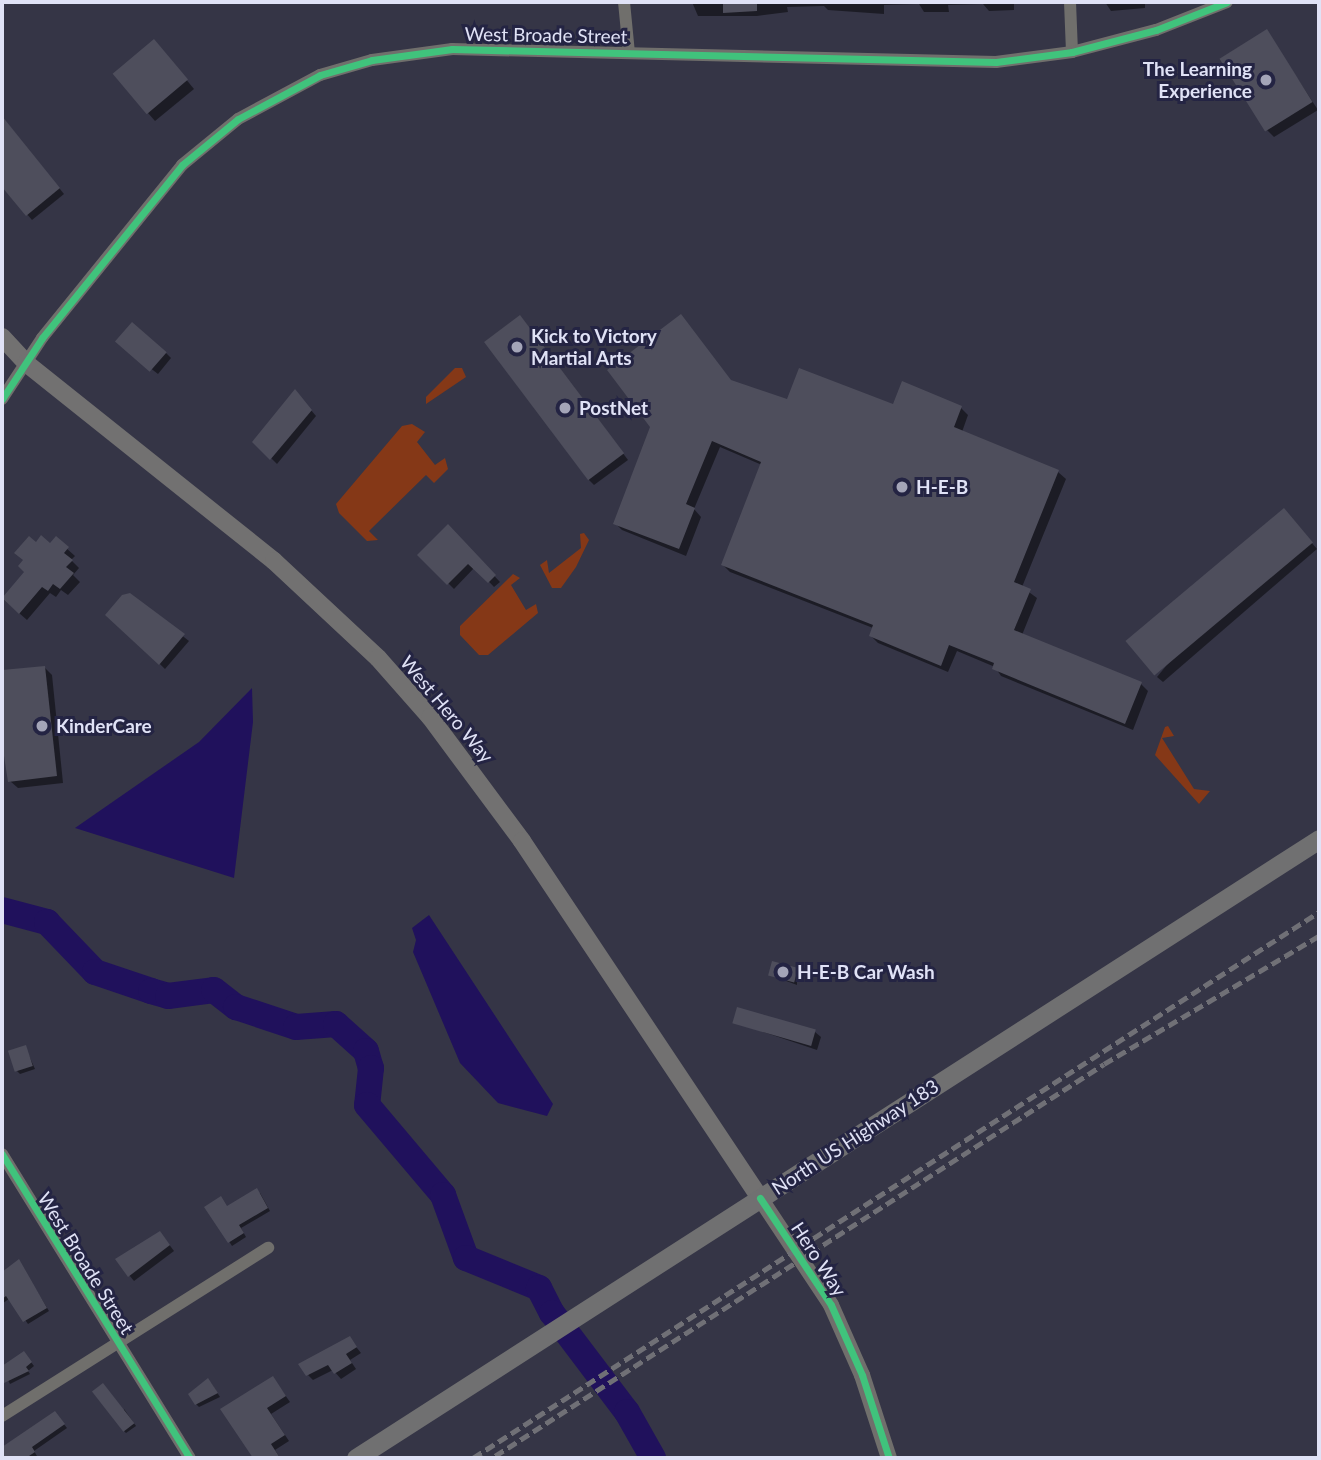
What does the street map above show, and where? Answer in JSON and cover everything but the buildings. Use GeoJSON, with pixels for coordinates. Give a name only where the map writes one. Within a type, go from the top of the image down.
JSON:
{"type":"FeatureCollection","features":[{"type":"Feature","properties":{"kind":"main road","name":"West Hero Way"},"geometry":{"type":"LineString","coordinates":[[2,337],[26,363],[274,561],[378,658],[430,717],[522,841],[760,1198]]}},
{"type":"Feature","properties":{"kind":"main road","name":"North US Highway 183"},"geometry":{"type":"LineString","coordinates":[[356,1458],[514,1360],[760,1198],[1319,839]]}},
{"type":"Feature","properties":{"kind":"street"},"geometry":{"type":"LineString","coordinates":[[624,2],[629,53]]}},
{"type":"Feature","properties":{"kind":"street"},"geometry":{"type":"LineString","coordinates":[[1070,2],[1072,52]]}},
{"type":"Feature","properties":{"kind":"street","name":"West Broade Street"},"geometry":{"type":"LineString","coordinates":[[2,398],[26,363],[182,165],[238,119],[320,75],[407,53],[452,49],[996,62],[1072,52],[1156,30],[1227,2]]}},
{"type":"Feature","properties":{"kind":"street","name":"West Broade Street"},"geometry":{"type":"LineString","coordinates":[[3,1158],[190,1458]]}},
{"type":"Feature","properties":{"kind":"street","name":"Hero Way"},"geometry":{"type":"LineString","coordinates":[[760,1198],[831,1305],[862,1375],[889,1458]]}},
{"type":"Feature","properties":{"kind":"street"},"geometry":{"type":"LineString","coordinates":[[2,1416],[268,1248]]}},
{"type":"Feature","properties":{"kind":"shaded area"},"geometry":{"type":"Polygon","coordinates":[[[455,368],[462,368],[466,377],[426,404],[426,397],[455,368]]]}},
{"type":"Feature","properties":{"kind":"shaded area"},"geometry":{"type":"Polygon","coordinates":[[[412,424],[425,432],[417,442],[435,465],[445,458],[448,469],[434,483],[426,475],[369,531],[378,540],[367,541],[339,513],[336,504],[402,426],[412,424]]]}},
{"type":"Feature","properties":{"kind":"shaded area"},"geometry":{"type":"Polygon","coordinates":[[[584,533],[589,540],[576,567],[561,588],[552,588],[540,565],[547,560],[549,573],[581,548],[580,534],[584,533]]]}},
{"type":"Feature","properties":{"kind":"shaded area"},"geometry":{"type":"Polygon","coordinates":[[[513,574],[520,578],[511,585],[526,610],[536,604],[538,613],[488,655],[479,655],[460,635],[460,626],[513,574]]]}},
{"type":"Feature","properties":{"kind":"shaded area"},"geometry":{"type":"Polygon","coordinates":[[[252,688],[253,722],[234,878],[75,828],[199,742],[252,688]]]}},
{"type":"Feature","properties":{"kind":"shaded area"},"geometry":{"type":"Polygon","coordinates":[[[1168,726],[1174,736],[1162,738],[1194,789],[1210,791],[1199,804],[1155,755],[1165,727],[1168,726]]]}},
{"type":"Feature","properties":{"kind":"shaded area"},"geometry":{"type":"Polygon","coordinates":[[[429,915],[553,1104],[547,1116],[498,1103],[460,1063],[413,952],[416,940],[412,928],[429,915]]]}},
{"type":"Feature","properties":{"kind":"waterway"},"geometry":{"type":"LineString","coordinates":[[2,910],[47,922],[95,972],[168,996],[214,990],[236,1007],[296,1027],[336,1024],[366,1051],[371,1068],[367,1105],[443,1195],[466,1258],[539,1288],[552,1313],[627,1412],[653,1458]]}},
{"type":"Feature","properties":{"kind":"railway"},"geometry":{"type":"LineString","coordinates":[[473,1458],[1319,912]]}},
{"type":"Feature","properties":{"kind":"railway"},"geometry":{"type":"LineString","coordinates":[[495,1456],[1104,1064],[1319,936]]}},
{"type":"Feature","properties":{"kind":"cycle path"},"geometry":{"type":"LineString","coordinates":[[2,399],[42,338],[182,165],[238,119],[320,75],[372,60],[452,49],[996,62],[1072,52],[1156,30],[1227,2]]}},
{"type":"Feature","properties":{"kind":"cycle path"},"geometry":{"type":"LineString","coordinates":[[2,1154],[190,1458]]}},
{"type":"Feature","properties":{"kind":"cycle path"},"geometry":{"type":"LineString","coordinates":[[760,1198],[831,1305],[862,1375],[889,1458]]}},
{"type":"Feature","properties":{"kind":"place","name":"The Learning Experience"},"geometry":{"type":"Point","coordinates":[1266,80]}},
{"type":"Feature","properties":{"kind":"place","name":"Kick to Victory Martial Arts"},"geometry":{"type":"Point","coordinates":[517,347]}},
{"type":"Feature","properties":{"kind":"place","name":"PostNet"},"geometry":{"type":"Point","coordinates":[565,408]}},
{"type":"Feature","properties":{"kind":"place","name":"H-E-B"},"geometry":{"type":"Point","coordinates":[902,487]}},
{"type":"Feature","properties":{"kind":"place","name":"KinderCare"},"geometry":{"type":"Point","coordinates":[42,726]}},
{"type":"Feature","properties":{"kind":"place","name":"H-E-B Car Wash"},"geometry":{"type":"Point","coordinates":[783,972]}}]}
